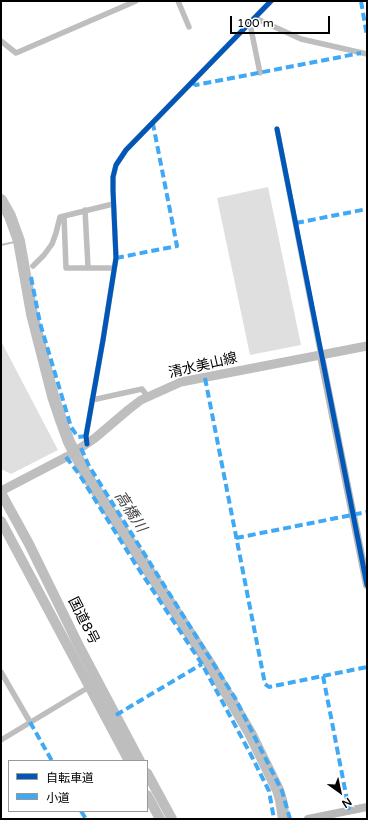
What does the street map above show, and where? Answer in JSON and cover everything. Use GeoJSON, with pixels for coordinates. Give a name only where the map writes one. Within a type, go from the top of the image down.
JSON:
{"type":"FeatureCollection","features":[{"type":"Feature","properties":{"kind":"highway","name":"国道8号"},"geometry":{"type":"LineString","coordinates":[[1,492],[29,544],[78,644],[139,760]]}},
{"type":"Feature","properties":{"kind":"highway","name":"国道8号"},"geometry":{"type":"LineString","coordinates":[[1,521],[128,760]]}},
{"type":"Feature","properties":{"kind":"highway"},"geometry":{"type":"LineString","coordinates":[[148,775],[172,819]]}},
{"type":"Feature","properties":{"kind":"highway"},"geometry":{"type":"LineString","coordinates":[[148,797],[160,819]]}},
{"type":"Feature","properties":{"kind":"main road","name":"清水美山線"},"geometry":{"type":"LineString","coordinates":[[1,492],[84,446],[128,410],[148,397],[181,382],[367,346]]}},
{"type":"Feature","properties":{"kind":"street"},"geometry":{"type":"LineString","coordinates":[[1,41],[16,53],[136,1]]}},
{"type":"Feature","properties":{"kind":"street"},"geometry":{"type":"LineString","coordinates":[[178,1],[189,26]]}},
{"type":"Feature","properties":{"kind":"street"},"geometry":{"type":"LineString","coordinates":[[84,446],[116,258],[113,177],[116,165],[120,157],[271,1]]}},
{"type":"Feature","properties":{"kind":"street"},"geometry":{"type":"LineString","coordinates":[[255,18],[301,39],[367,54]]}},
{"type":"Feature","properties":{"kind":"street"},"geometry":{"type":"LineString","coordinates":[[250,24],[260,73]]}},
{"type":"Feature","properties":{"kind":"street"},"geometry":{"type":"LineString","coordinates":[[278,129],[367,586]]}},
{"type":"Feature","properties":{"kind":"street"},"geometry":{"type":"LineString","coordinates":[[33,266],[52,244],[60,217],[113,204]]}},
{"type":"Feature","properties":{"kind":"street"},"geometry":{"type":"LineString","coordinates":[[85,210],[88,267]]}},
{"type":"Feature","properties":{"kind":"street"},"geometry":{"type":"LineString","coordinates":[[64,216],[66,268],[114,268]]}},
{"type":"Feature","properties":{"kind":"street"},"geometry":{"type":"LineString","coordinates":[[92,400],[142,389],[148,397]]}},
{"type":"Feature","properties":{"kind":"street"},"geometry":{"type":"LineString","coordinates":[[1,672],[30,722]]}},
{"type":"Feature","properties":{"kind":"street"},"geometry":{"type":"LineString","coordinates":[[1,740],[89,687]]}},
{"type":"Feature","properties":{"kind":"street"},"geometry":{"type":"LineString","coordinates":[[308,819],[367,807]]}},
{"type":"Feature","properties":{"kind":"building"},"geometry":{"type":"Polygon","coordinates":[[[268,187],[301,345],[250,355],[217,198],[268,187]]]}},
{"type":"Feature","properties":{"kind":"building"},"geometry":{"type":"Polygon","coordinates":[[[1,341],[58,450],[11,474],[1,469],[1,341]]]}},
{"type":"Feature","properties":{"kind":"waterway","name":"高橋川"},"geometry":{"type":"LineString","coordinates":[[1,200],[10,216],[19,241],[32,314],[53,396],[69,442],[88,478],[209,663],[250,733],[278,790],[284,819]]}},
{"type":"Feature","properties":{"kind":"waterway"},"geometry":{"type":"LineString","coordinates":[[1,245],[19,241]]}},
{"type":"Feature","properties":{"kind":"marked path"},"geometry":{"type":"LineString","coordinates":[[361,1],[367,36]]}},
{"type":"Feature","properties":{"kind":"marked path"},"geometry":{"type":"LineString","coordinates":[[192,83],[196,85],[361,53]]}},
{"type":"Feature","properties":{"kind":"marked path"},"geometry":{"type":"LineString","coordinates":[[116,258],[177,246],[153,124]]}},
{"type":"Feature","properties":{"kind":"marked path"},"geometry":{"type":"LineString","coordinates":[[296,223],[367,209]]}},
{"type":"Feature","properties":{"kind":"marked path"},"geometry":{"type":"LineString","coordinates":[[31,277],[40,323],[71,427],[78,437],[86,436]]}},
{"type":"Feature","properties":{"kind":"marked path"},"geometry":{"type":"LineString","coordinates":[[205,378],[265,684],[269,687],[367,667]]}},
{"type":"Feature","properties":{"kind":"marked path"},"geometry":{"type":"LineString","coordinates":[[81,448],[89,466],[235,698],[282,791],[290,819]]}},
{"type":"Feature","properties":{"kind":"marked path"},"geometry":{"type":"LineString","coordinates":[[66,457],[79,474],[136,565],[202,664],[269,791],[274,819]]}},
{"type":"Feature","properties":{"kind":"marked path"},"geometry":{"type":"LineString","coordinates":[[236,538],[367,512]]}},
{"type":"Feature","properties":{"kind":"marked path"},"geometry":{"type":"LineString","coordinates":[[116,715],[202,664]]}},
{"type":"Feature","properties":{"kind":"marked path"},"geometry":{"type":"LineString","coordinates":[[323,676],[349,810]]}},
{"type":"Feature","properties":{"kind":"marked path"},"geometry":{"type":"LineString","coordinates":[[30,722],[51,760]]}},
{"type":"Feature","properties":{"kind":"marked path"},"geometry":{"type":"LineString","coordinates":[[82,812],[86,819]]}},
{"type":"Feature","properties":{"kind":"cycle path"},"geometry":{"type":"LineString","coordinates":[[87,444],[86,436],[116,258],[113,190],[113,177],[116,165],[126,150],[271,1]]}},
{"type":"Feature","properties":{"kind":"cycle path"},"geometry":{"type":"LineString","coordinates":[[277,129],[367,585]]}}]}
